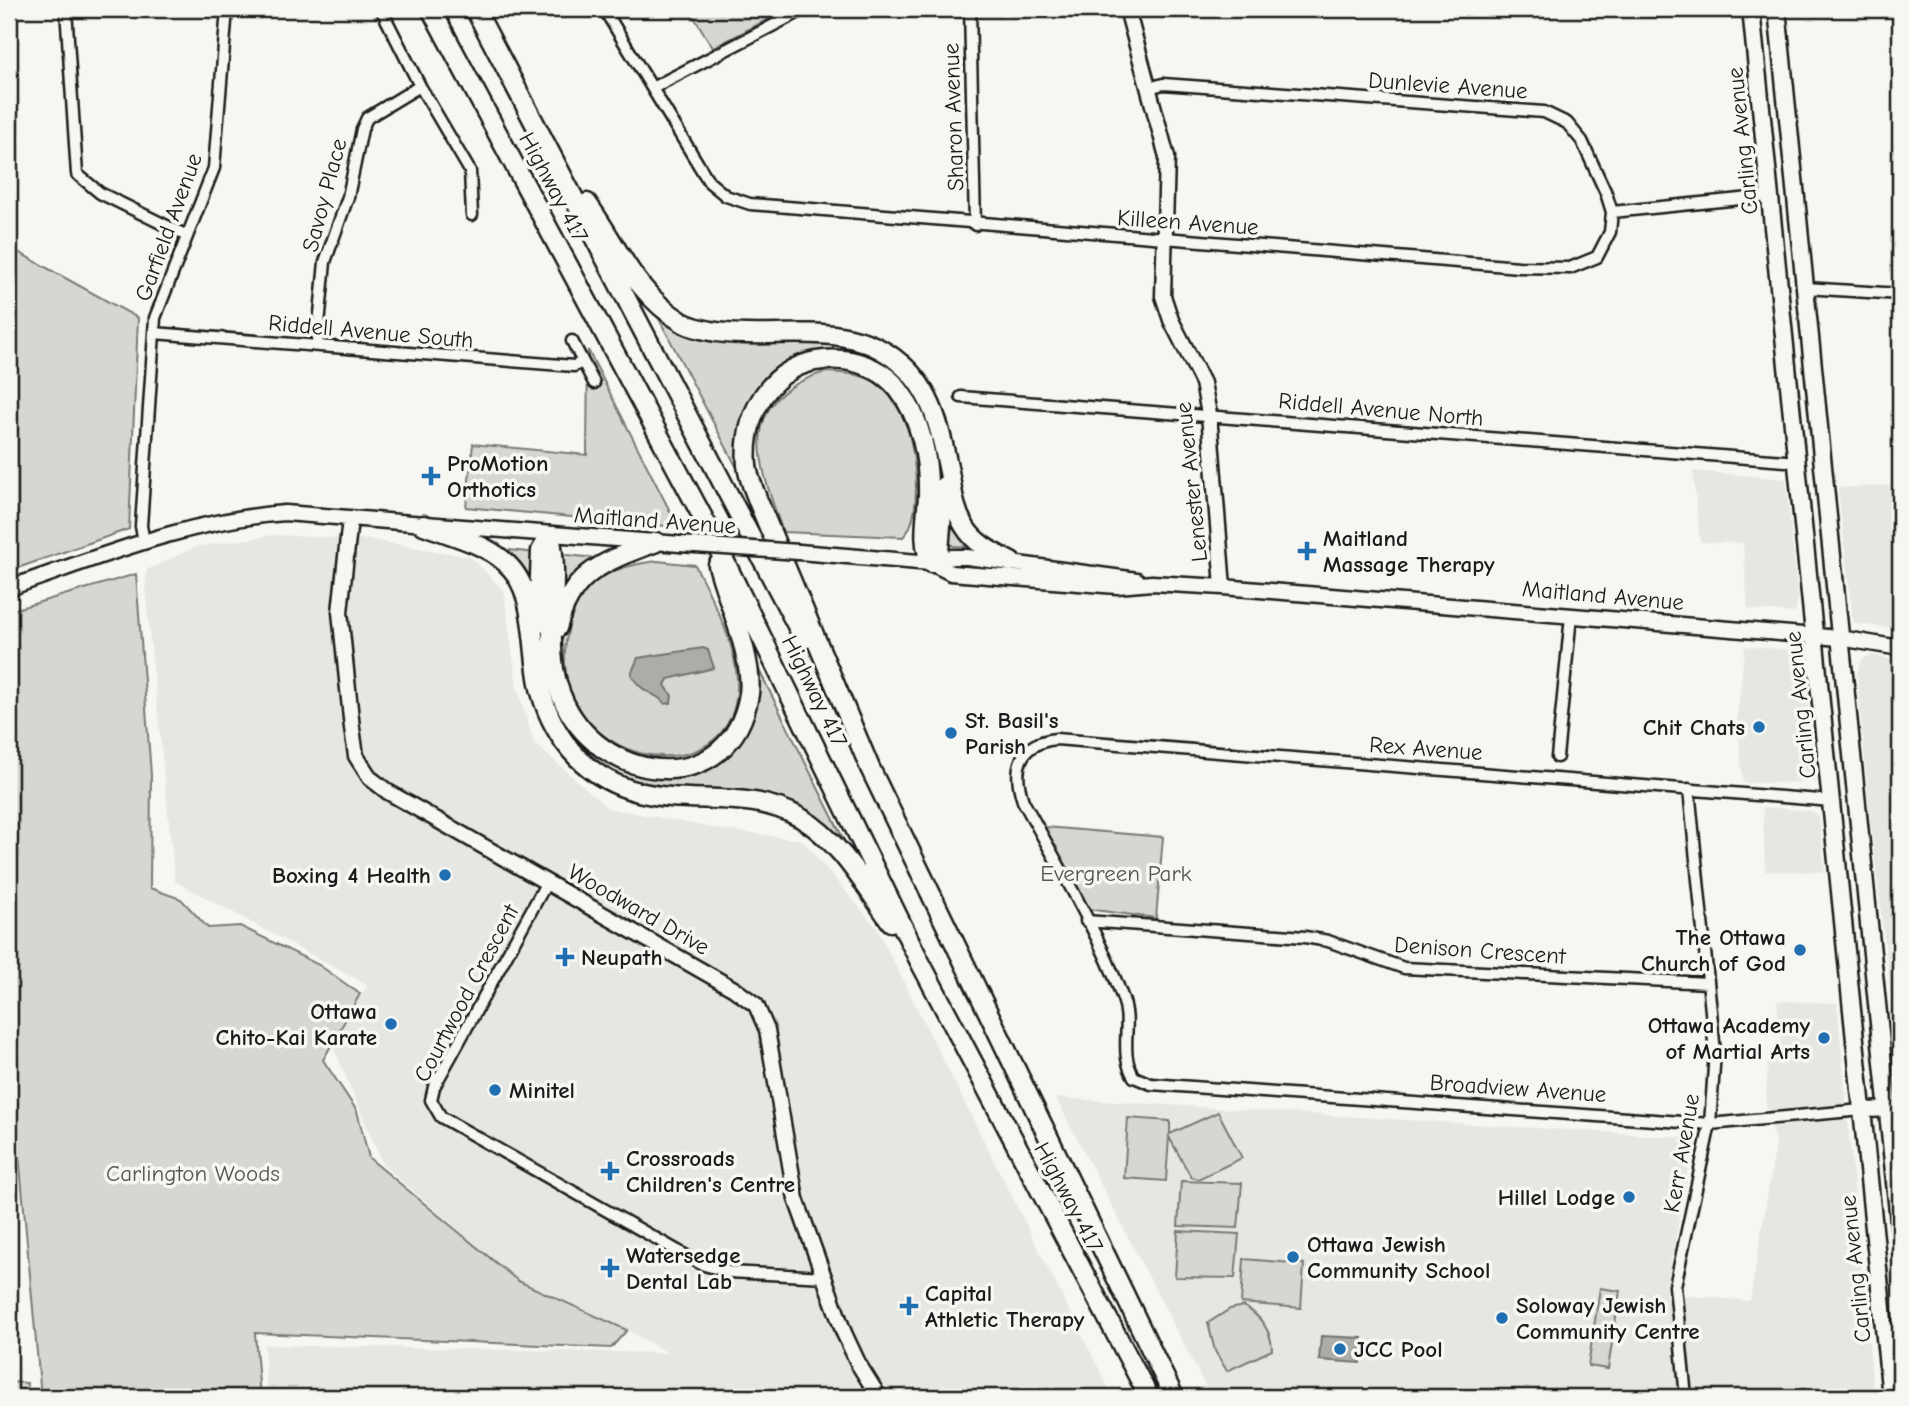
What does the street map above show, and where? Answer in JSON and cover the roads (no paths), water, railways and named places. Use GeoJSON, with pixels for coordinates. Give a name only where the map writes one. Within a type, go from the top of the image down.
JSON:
{"type":"FeatureCollection","features":[{"type":"Feature","properties":{"kind":"highway","name":"Highway 417"},"geometry":{"type":"LineString","coordinates":[[431,9],[708,527],[919,960],[1149,1397]]}},
{"type":"Feature","properties":{"kind":"highway"},"geometry":{"type":"LineString","coordinates":[[475,9],[846,717],[1174,1397]]}},
{"type":"Feature","properties":{"kind":"highway"},"geometry":{"type":"LineString","coordinates":[[539,135],[591,208],[626,270],[652,299],[683,323],[700,329],[740,335],[815,332],[862,341],[883,350],[902,364],[921,386],[942,438],[956,509],[965,528],[980,544],[1011,562]]}},
{"type":"Feature","properties":{"kind":"highway"},"geometry":{"type":"LineString","coordinates":[[846,717],[747,469],[749,426],[754,411],[759,399],[781,375],[800,365],[828,359],[876,370],[897,386],[912,410],[925,452],[928,492],[925,550],[931,564]]}},
{"type":"Feature","properties":{"kind":"highway"},"geometry":{"type":"LineString","coordinates":[[931,564],[939,552],[944,498],[942,438]]}},
{"type":"Feature","properties":{"kind":"highway"},"geometry":{"type":"LineString","coordinates":[[424,525],[491,552],[514,571],[525,592],[541,692],[556,729],[576,756],[606,779],[645,795],[752,803],[778,808],[801,818],[824,835],[849,863],[919,960]]}},
{"type":"Feature","properties":{"kind":"highway"},"geometry":{"type":"LineString","coordinates":[[550,536],[554,552],[551,648],[565,704],[586,734],[617,757],[634,766],[667,770],[705,759],[724,745],[739,724],[749,693],[748,659],[729,608],[708,527]]}},
{"type":"Feature","properties":{"kind":"highway"},"geometry":{"type":"LineString","coordinates":[[536,666],[541,551],[550,536]]}},
{"type":"Feature","properties":{"kind":"highway"},"geometry":{"type":"LineString","coordinates":[[551,648],[564,605],[585,576],[602,564],[656,542]]}},
{"type":"Feature","properties":{"kind":"main road","name":"Lenester Avenue"},"geometry":{"type":"LineString","coordinates":[[1127,9],[1167,157],[1163,296],[1171,320],[1203,383],[1209,414],[1223,587]]}},
{"type":"Feature","properties":{"kind":"main road","name":"Carling Avenue"},"geometry":{"type":"LineString","coordinates":[[1751,9],[1891,1397]]}},
{"type":"Feature","properties":{"kind":"main road","name":"Carling Avenue"},"geometry":{"type":"LineString","coordinates":[[1777,9],[1840,638],[1894,1109],[1900,1233]]}},
{"type":"Feature","properties":{"kind":"main road","name":"Maitland Avenue"},"geometry":{"type":"LineString","coordinates":[[9,588],[190,528],[249,516],[285,513],[550,536],[799,552],[931,564],[951,573],[1117,586],[1152,583],[1223,587],[1840,638],[1900,648]]}},
{"type":"Feature","properties":{"kind":"main road","name":"Woodward Drive"},"geometry":{"type":"LineString","coordinates":[[350,519],[340,612],[356,756],[370,778],[388,792],[734,989],[756,1006],[767,1030],[796,1199],[844,1333],[859,1365],[879,1397]]}},
{"type":"Feature","properties":{"kind":"main road","name":"Maitland Avenue"},"geometry":{"type":"LineString","coordinates":[[931,564],[952,557],[1011,562],[1115,575],[1152,583]]}},
{"type":"Feature","properties":{"kind":"main road","name":"Broadview Avenue"},"geometry":{"type":"LineString","coordinates":[[1862,1110],[1894,1109]]}},
{"type":"Feature","properties":{"kind":"street"},"geometry":{"type":"LineString","coordinates":[[66,9],[77,174],[100,193],[187,236]]}},
{"type":"Feature","properties":{"kind":"street","name":"Garfield Avenue"},"geometry":{"type":"LineString","coordinates":[[144,542],[141,526],[154,333],[162,296],[214,168],[227,9]]}},
{"type":"Feature","properties":{"kind":"street"},"geometry":{"type":"LineString","coordinates":[[381,9],[420,86],[470,171],[472,215]]}},
{"type":"Feature","properties":{"kind":"street"},"geometry":{"type":"LineString","coordinates":[[604,9],[652,88],[805,9]]}},
{"type":"Feature","properties":{"kind":"street","name":"Sharon Avenue"},"geometry":{"type":"LineString","coordinates":[[970,9],[975,225]]}},
{"type":"Feature","properties":{"kind":"street","name":"Dunlevie Avenue"},"geometry":{"type":"LineString","coordinates":[[1149,88],[1163,85],[1544,112],[1567,123],[1581,141],[1612,212]]}},
{"type":"Feature","properties":{"kind":"street","name":"Savoy Place"},"geometry":{"type":"LineString","coordinates":[[317,345],[325,262],[348,197],[362,129],[367,118],[420,86]]}},
{"type":"Feature","properties":{"kind":"street","name":"Killeen Avenue"},"geometry":{"type":"LineString","coordinates":[[652,88],[695,163],[709,182],[726,196],[750,204],[1165,240],[1519,267],[1570,268],[1597,257],[1610,232],[1612,212]]}},
{"type":"Feature","properties":{"kind":"street"},"geometry":{"type":"LineString","coordinates":[[1612,212],[1770,196]]}},
{"type":"Feature","properties":{"kind":"street"},"geometry":{"type":"LineString","coordinates":[[1805,288],[1900,294]]}},
{"type":"Feature","properties":{"kind":"street","name":"Riddell Avenue South"},"geometry":{"type":"LineString","coordinates":[[154,333],[574,366],[583,362]]}},
{"type":"Feature","properties":{"kind":"street"},"geometry":{"type":"LineString","coordinates":[[572,341],[594,383]]}},
{"type":"Feature","properties":{"kind":"street","name":"Riddell Avenue North"},"geometry":{"type":"LineString","coordinates":[[961,397],[1209,414],[1798,462]]}},
{"type":"Feature","properties":{"kind":"street"},"geometry":{"type":"LineString","coordinates":[[1557,757],[1571,616]]}},
{"type":"Feature","properties":{"kind":"street","name":"Rex Avenue"},"geometry":{"type":"LineString","coordinates":[[1086,921],[1023,801],[1016,776],[1022,756],[1038,741],[1056,739],[1832,801]]}},
{"type":"Feature","properties":{"kind":"street","name":"Kerr Avenue"},"geometry":{"type":"LineString","coordinates":[[1685,1397],[1675,1286],[1710,1124],[1715,1052],[1689,789]]}},
{"type":"Feature","properties":{"kind":"street","name":"Courtwood Crescent"},"geometry":{"type":"LineString","coordinates":[[547,882],[434,1087],[431,1100],[441,1117],[701,1264],[729,1272],[825,1277]]}},
{"type":"Feature","properties":{"kind":"street","name":"Denison Crescent"},"geometry":{"type":"LineString","coordinates":[[1086,921],[1305,937],[1328,941],[1404,968],[1709,983]]}},
{"type":"Feature","properties":{"kind":"street","name":"Broadview Avenue"},"geometry":{"type":"LineString","coordinates":[[1086,921],[1125,1002],[1124,1044],[1128,1067],[1134,1077],[1151,1083],[1710,1124],[1862,1110]]}},
{"type":"Feature","properties":{"kind":"place","name":"ProMotion Orthotics"},"geometry":{"type":"Point","coordinates":[431,476]}},
{"type":"Feature","properties":{"kind":"place","name":"Maitland Massage Therapy"},"geometry":{"type":"Point","coordinates":[1307,551]}},
{"type":"Feature","properties":{"kind":"place","name":"Chit Chats"},"geometry":{"type":"Point","coordinates":[1759,727]}},
{"type":"Feature","properties":{"kind":"place","name":"St. Basil's Parish"},"geometry":{"type":"Point","coordinates":[951,733]}},
{"type":"Feature","properties":{"kind":"place","name":"Boxing 4 Health"},"geometry":{"type":"Point","coordinates":[445,875]}},
{"type":"Feature","properties":{"kind":"place","name":"The Ottawa Church of God"},"geometry":{"type":"Point","coordinates":[1800,950]}},
{"type":"Feature","properties":{"kind":"place","name":"Neupath"},"geometry":{"type":"Point","coordinates":[565,957]}},
{"type":"Feature","properties":{"kind":"place","name":"Ottawa Chito-Kai Karate"},"geometry":{"type":"Point","coordinates":[391,1024]}},
{"type":"Feature","properties":{"kind":"place","name":"Ottawa Academy of Martial Arts"},"geometry":{"type":"Point","coordinates":[1824,1038]}},
{"type":"Feature","properties":{"kind":"place","name":"Minitel"},"geometry":{"type":"Point","coordinates":[495,1090]}},
{"type":"Feature","properties":{"kind":"place","name":"Crossroads Children's Centre"},"geometry":{"type":"Point","coordinates":[610,1171]}},
{"type":"Feature","properties":{"kind":"place","name":"Hillel Lodge"},"geometry":{"type":"Point","coordinates":[1629,1197]}},
{"type":"Feature","properties":{"kind":"place","name":"Ottawa Jewish Community School"},"geometry":{"type":"Point","coordinates":[1293,1257]}},
{"type":"Feature","properties":{"kind":"place","name":"Watersedge Dental Lab"},"geometry":{"type":"Point","coordinates":[610,1268]}},
{"type":"Feature","properties":{"kind":"place","name":"Capital Athletic Therapy"},"geometry":{"type":"Point","coordinates":[909,1306]}},
{"type":"Feature","properties":{"kind":"place","name":"Soloway Jewish Community Centre"},"geometry":{"type":"Point","coordinates":[1502,1318]}},
{"type":"Feature","properties":{"kind":"place","name":"JCC Pool"},"geometry":{"type":"Point","coordinates":[1340,1349]}},
{"type":"Feature","properties":{"kind":"park label","name":"Evergreen Park"},"geometry":{"type":"Point","coordinates":[1116,873]}},
{"type":"Feature","properties":{"kind":"park label","name":"Carlington Woods"},"geometry":{"type":"Point","coordinates":[193,1173]}}]}
